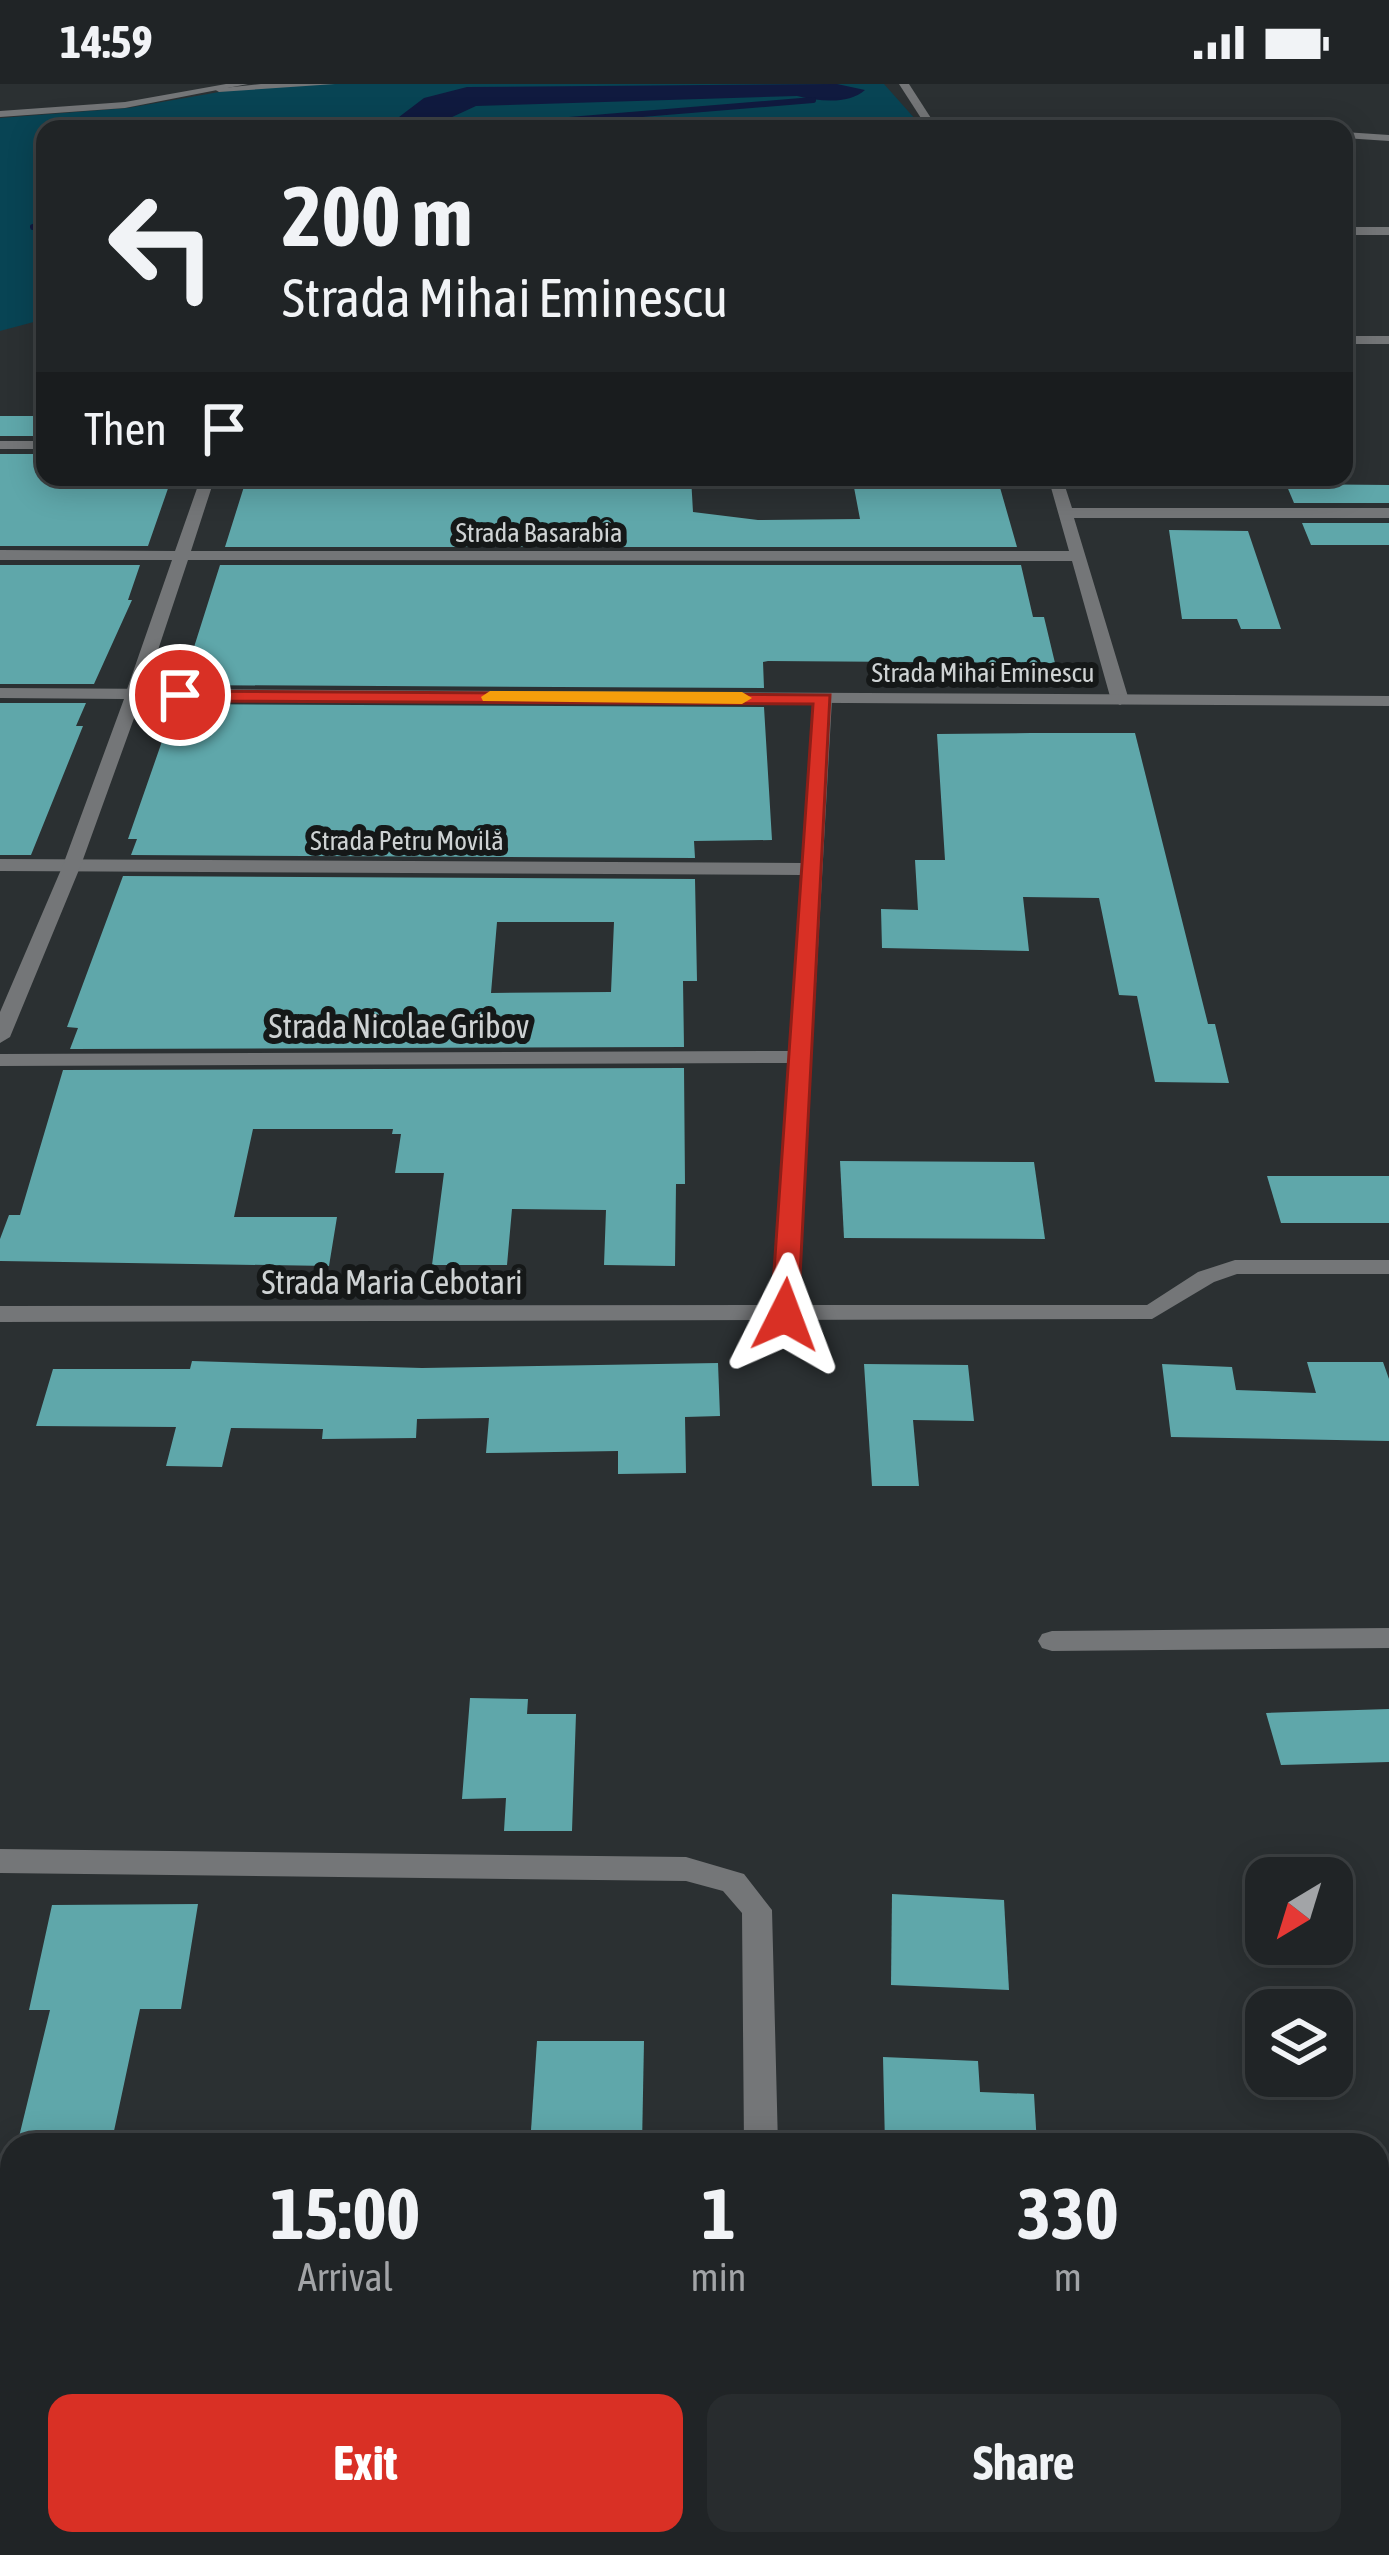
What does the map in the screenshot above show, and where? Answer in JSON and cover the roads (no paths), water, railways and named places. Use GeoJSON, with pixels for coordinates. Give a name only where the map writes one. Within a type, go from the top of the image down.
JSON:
{"type":"FeatureCollection","features":[{"type":"Feature","properties":{"kind":"street"},"geometry":{"type":"LineString","coordinates":[[0,114],[124,105],[243,84]]}},
{"type":"Feature","properties":{"kind":"street"},"geometry":{"type":"LineString","coordinates":[[219,89],[330,84]]}},
{"type":"Feature","properties":{"kind":"street"},"geometry":{"type":"LineString","coordinates":[[904,84],[927,120]]}},
{"type":"Feature","properties":{"kind":"street"},"geometry":{"type":"LineString","coordinates":[[1369,133],[1389,124]]}},
{"type":"Feature","properties":{"kind":"street"},"geometry":{"type":"LineString","coordinates":[[1353,134],[1389,138]]}},
{"type":"Feature","properties":{"kind":"street"},"geometry":{"type":"LineString","coordinates":[[1353,230],[1389,231]]}},
{"type":"Feature","properties":{"kind":"street"},"geometry":{"type":"LineString","coordinates":[[1353,340],[1389,340]]}},
{"type":"Feature","properties":{"kind":"street"},"geometry":{"type":"LineString","coordinates":[[0,445],[36,445]]}},
{"type":"Feature","properties":{"kind":"street"},"geometry":{"type":"LineString","coordinates":[[0,1037],[71,866],[205,486]]}},
{"type":"Feature","properties":{"kind":"street"},"geometry":{"type":"LineString","coordinates":[[1058,486],[1120,700]]}},
{"type":"Feature","properties":{"kind":"street"},"geometry":{"type":"LineString","coordinates":[[1067,512],[1389,513]]}},
{"type":"Feature","properties":{"kind":"street","name":"Strada Basarabia"},"geometry":{"type":"LineString","coordinates":[[0,555],[1078,556]]}},
{"type":"Feature","properties":{"kind":"street","name":"Strada Mihai Eminescu"},"geometry":{"type":"LineString","coordinates":[[0,693],[1389,701]]}},
{"type":"Feature","properties":{"kind":"street"},"geometry":{"type":"LineString","coordinates":[[785,1315],[797,1058],[823,699]]}},
{"type":"Feature","properties":{"kind":"street","name":"Strada Petru Movilă"},"geometry":{"type":"LineString","coordinates":[[0,865],[813,869]]}},
{"type":"Feature","properties":{"kind":"street","name":"Strada Nicolae Gribov"},"geometry":{"type":"LineString","coordinates":[[0,1060],[797,1058]]}},
{"type":"Feature","properties":{"kind":"street","name":"Strada Maria Cebotari"},"geometry":{"type":"LineString","coordinates":[[0,1314],[1152,1312],[1206,1277],[1235,1267],[1389,1268]]}},
{"type":"Feature","properties":{"kind":"street"},"geometry":{"type":"LineString","coordinates":[[1052,1641],[1389,1638]]}},
{"type":"Feature","properties":{"kind":"street"},"geometry":{"type":"LineString","coordinates":[[0,1861],[686,1869],[733,1882],[757,1910],[761,2133]]}},
{"type":"Feature","properties":{"kind":"waterway"},"geometry":{"type":"LineString","coordinates":[[570,120],[813,100]]}}]}
